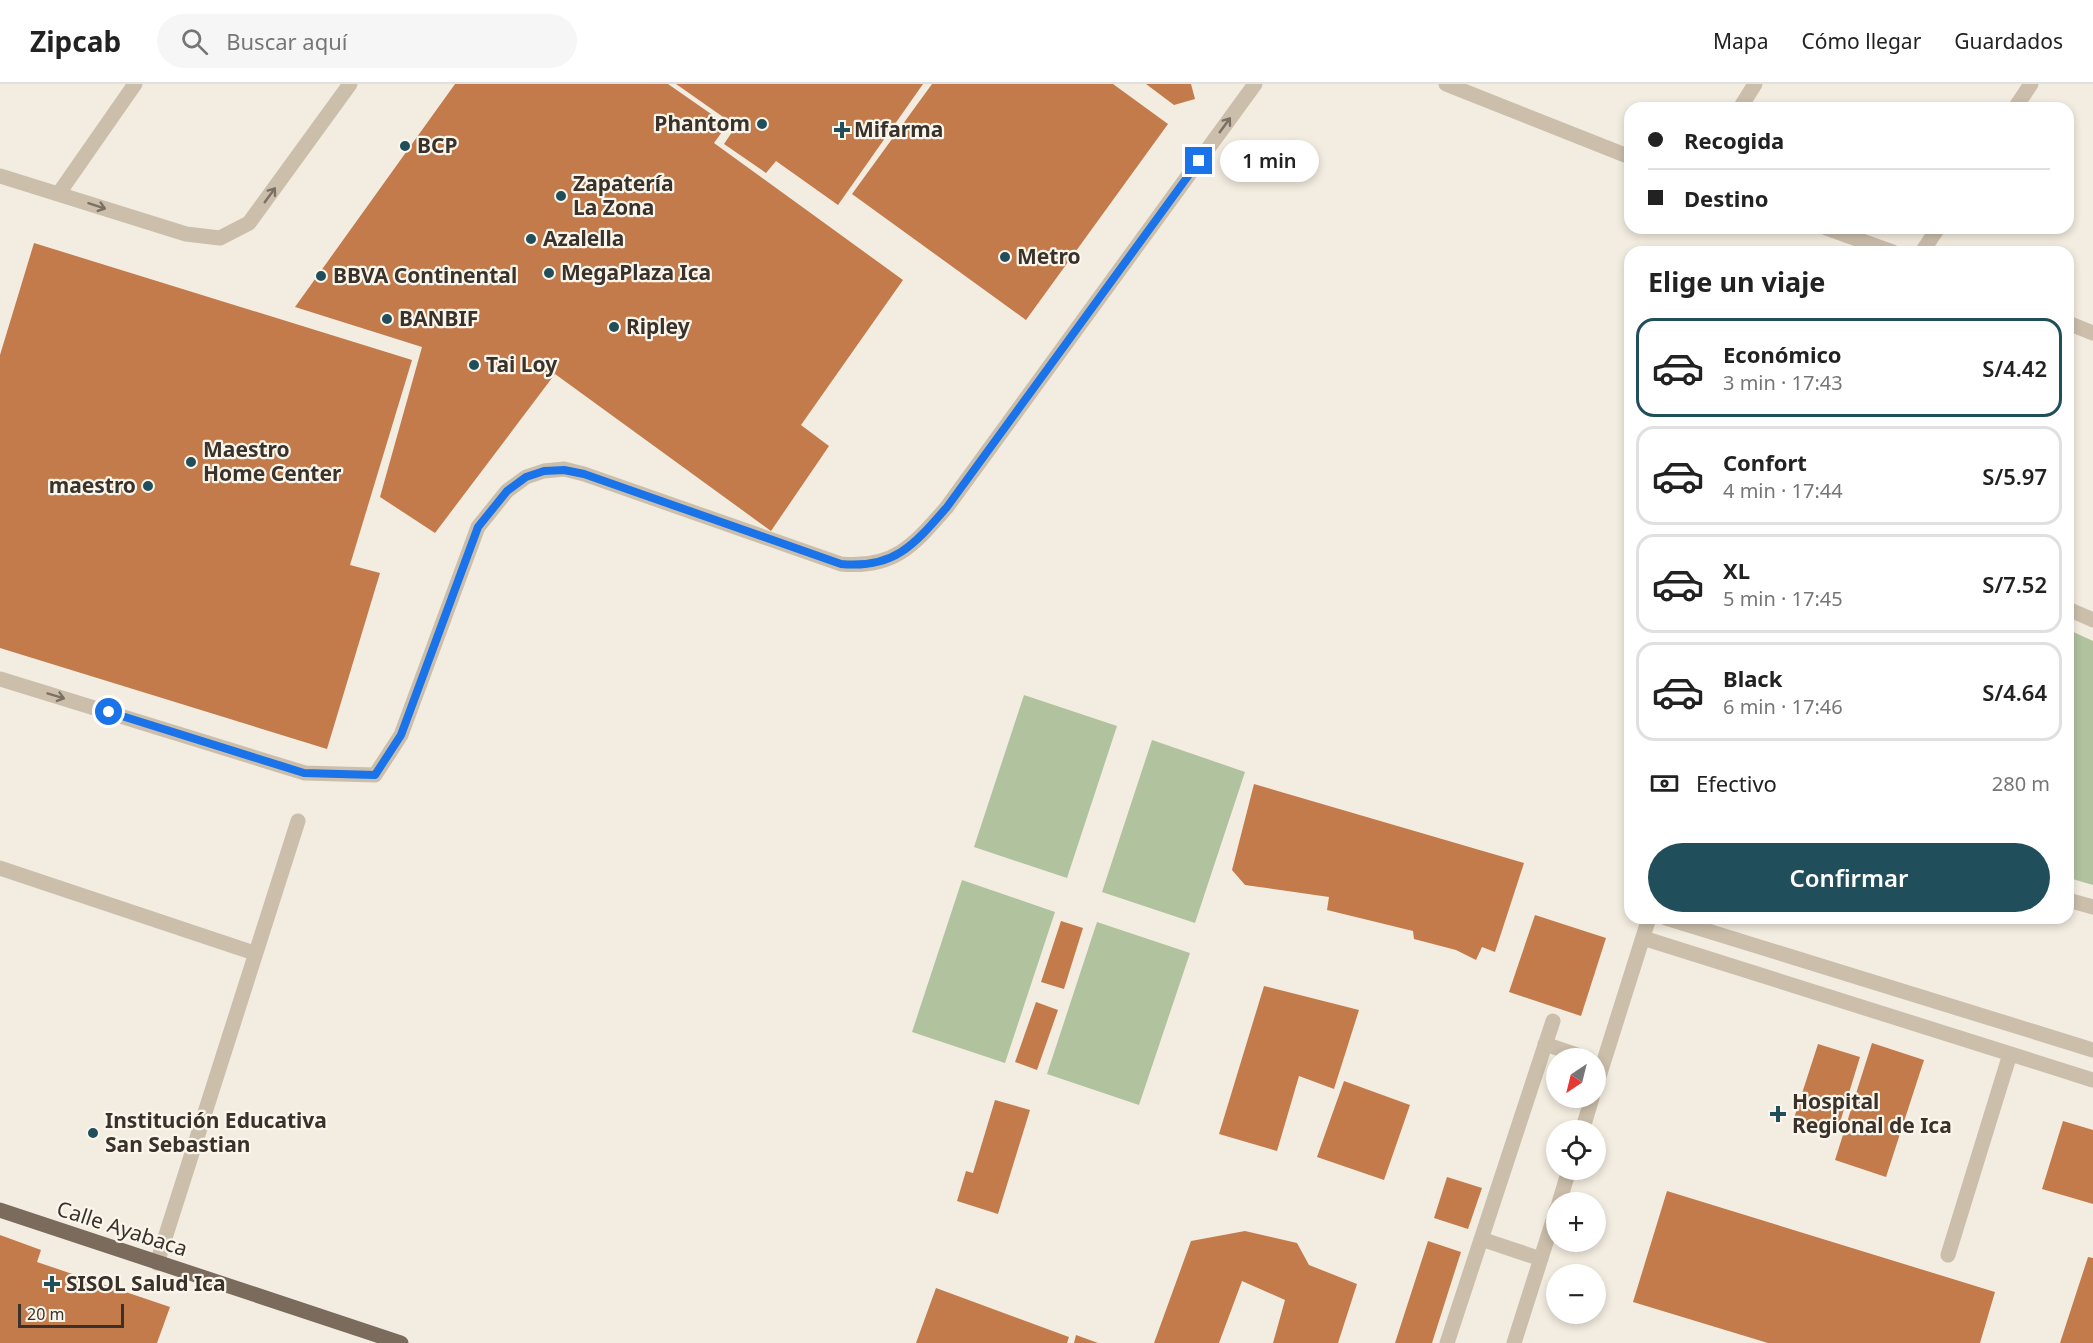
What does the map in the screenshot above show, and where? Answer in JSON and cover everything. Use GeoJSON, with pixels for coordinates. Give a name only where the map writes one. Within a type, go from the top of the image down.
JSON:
{"type":"FeatureCollection","features":[{"type":"Feature","properties":{"kind":"main road","name":"Calle Ayabaca"},"geometry":{"type":"LineString","coordinates":[[0,1210],[402,1343]]}},
{"type":"Feature","properties":{"kind":"street"},"geometry":{"type":"LineString","coordinates":[[58,193],[135,84]]}},
{"type":"Feature","properties":{"kind":"street"},"geometry":{"type":"LineString","coordinates":[[0,177],[186,234],[220,238],[249,224],[350,84]]}},
{"type":"Feature","properties":{"kind":"street"},"geometry":{"type":"LineString","coordinates":[[0,679],[304,773],[375,775],[401,735],[478,527],[507,491],[526,477],[544,471],[564,470],[584,474],[841,564],[863,566],[882,563],[902,553],[924,534],[947,507],[1255,84]]}},
{"type":"Feature","properties":{"kind":"street"},"geometry":{"type":"LineString","coordinates":[[1446,84],[1624,155]]}},
{"type":"Feature","properties":{"kind":"street"},"geometry":{"type":"LineString","coordinates":[[1744,102],[1755,84]]}},
{"type":"Feature","properties":{"kind":"street"},"geometry":{"type":"LineString","coordinates":[[2019,102],[2031,84]]}},
{"type":"Feature","properties":{"kind":"street"},"geometry":{"type":"LineString","coordinates":[[1843,234],[1876,246]]}},
{"type":"Feature","properties":{"kind":"street"},"geometry":{"type":"LineString","coordinates":[[2074,325],[2093,333]]}},
{"type":"Feature","properties":{"kind":"street"},"geometry":{"type":"LineString","coordinates":[[2074,612],[2093,620]]}},
{"type":"Feature","properties":{"kind":"street"},"geometry":{"type":"LineString","coordinates":[[157,1263],[298,820]]}},
{"type":"Feature","properties":{"kind":"street"},"geometry":{"type":"LineString","coordinates":[[0,868],[254,953]]}},
{"type":"Feature","properties":{"kind":"street"},"geometry":{"type":"LineString","coordinates":[[2074,902],[2093,907]]}},
{"type":"Feature","properties":{"kind":"street"},"geometry":{"type":"LineString","coordinates":[[1601,1048],[1648,924]]}},
{"type":"Feature","properties":{"kind":"street"},"geometry":{"type":"LineString","coordinates":[[1685,924],[2093,1050]]}},
{"type":"Feature","properties":{"kind":"street"},"geometry":{"type":"LineString","coordinates":[[1643,938],[2093,1080]]}},
{"type":"Feature","properties":{"kind":"street"},"geometry":{"type":"LineString","coordinates":[[1447,1343],[1553,1021]]}},
{"type":"Feature","properties":{"kind":"street"},"geometry":{"type":"LineString","coordinates":[[1545,1044],[1557,1048]]}},
{"type":"Feature","properties":{"kind":"street"},"geometry":{"type":"LineString","coordinates":[[1948,1255],[2010,1054]]}},
{"type":"Feature","properties":{"kind":"street"},"geometry":{"type":"LineString","coordinates":[[1481,1239],[1541,1259]]}},
{"type":"Feature","properties":{"kind":"street"},"geometry":{"type":"LineString","coordinates":[[1514,1343],[1546,1243]]}},
{"type":"Feature","properties":{"kind":"green space"},"geometry":{"type":"Polygon","coordinates":[[[2074,632],[2093,641],[2093,885],[2074,879],[2074,632]]]}},
{"type":"Feature","properties":{"kind":"green space"},"geometry":{"type":"Polygon","coordinates":[[[1024,695],[1117,726],[1067,878],[974,847],[1024,695]]]}},
{"type":"Feature","properties":{"kind":"green space"},"geometry":{"type":"Polygon","coordinates":[[[1152,740],[1245,772],[1195,923],[1102,892],[1152,740]]]}},
{"type":"Feature","properties":{"kind":"green space"},"geometry":{"type":"Polygon","coordinates":[[[962,880],[1055,912],[1005,1063],[912,1032],[962,880]]]}},
{"type":"Feature","properties":{"kind":"green space"},"geometry":{"type":"Polygon","coordinates":[[[1097,922],[1190,953],[1139,1105],[1047,1074],[1097,922]]]}},
{"type":"Feature","properties":{"kind":"building","name":"Ripley"},"geometry":{"type":"Polygon","coordinates":[[[455,84],[668,84],[727,125],[714,143],[903,280],[801,425],[829,446],[771,531],[555,374],[435,533],[380,497],[422,347],[295,307],[455,84]]]}},
{"type":"Feature","properties":{"kind":"building"},"geometry":{"type":"Polygon","coordinates":[[[676,84],[923,84],[838,205],[776,161],[766,173],[724,144],[736,126],[676,84]]]}},
{"type":"Feature","properties":{"kind":"building","name":"Metro"},"geometry":{"type":"Polygon","coordinates":[[[932,84],[1113,84],[1168,124],[1026,320],[852,194],[932,84]]]}},
{"type":"Feature","properties":{"kind":"building"},"geometry":{"type":"Polygon","coordinates":[[[1146,84],[1191,84],[1195,99],[1174,105],[1146,84]]]}},
{"type":"Feature","properties":{"kind":"building","name":"Maestro Home Center"},"geometry":{"type":"Polygon","coordinates":[[[34,243],[412,360],[350,565],[380,573],[327,749],[0,648],[0,355],[34,243]]]}},
{"type":"Feature","properties":{"kind":"building"},"geometry":{"type":"Polygon","coordinates":[[[1254,784],[1524,863],[1495,952],[1482,947],[1476,960],[1456,950],[1414,939],[1413,931],[1327,910],[1329,897],[1245,885],[1232,870],[1254,784]]]}},
{"type":"Feature","properties":{"kind":"building"},"geometry":{"type":"Polygon","coordinates":[[[1535,915],[1606,938],[1581,1016],[1509,992],[1535,915]]]}},
{"type":"Feature","properties":{"kind":"building"},"geometry":{"type":"Polygon","coordinates":[[[1061,921],[1083,928],[1064,989],[1041,982],[1061,921]]]}},
{"type":"Feature","properties":{"kind":"building"},"geometry":{"type":"Polygon","coordinates":[[[1264,986],[1359,1010],[1334,1089],[1299,1076],[1277,1151],[1219,1134],[1264,986]]]}},
{"type":"Feature","properties":{"kind":"building"},"geometry":{"type":"Polygon","coordinates":[[[1036,1002],[1058,1010],[1037,1070],[1015,1062],[1036,1002]]]}},
{"type":"Feature","properties":{"kind":"building"},"geometry":{"type":"Polygon","coordinates":[[[1872,1043],[1924,1060],[1886,1177],[1835,1160],[1872,1043]]]}},
{"type":"Feature","properties":{"kind":"building"},"geometry":{"type":"Polygon","coordinates":[[[1818,1044],[1860,1057],[1837,1132],[1794,1118],[1818,1044]]]}},
{"type":"Feature","properties":{"kind":"building"},"geometry":{"type":"Polygon","coordinates":[[[1344,1081],[1410,1105],[1384,1180],[1317,1157],[1344,1081]]]}},
{"type":"Feature","properties":{"kind":"building"},"geometry":{"type":"Polygon","coordinates":[[[995,1100],[1030,1110],[998,1214],[957,1201],[966,1171],[973,1173],[995,1100]]]}},
{"type":"Feature","properties":{"kind":"building"},"geometry":{"type":"Polygon","coordinates":[[[2063,1121],[2093,1130],[2093,1204],[2042,1189],[2063,1121]]]}},
{"type":"Feature","properties":{"kind":"building"},"geometry":{"type":"Polygon","coordinates":[[[1447,1177],[1482,1188],[1468,1229],[1434,1218],[1447,1177]]]}},
{"type":"Feature","properties":{"kind":"building"},"geometry":{"type":"Polygon","coordinates":[[[1667,1191],[1995,1292],[1980,1343],[1768,1343],[1633,1302],[1667,1191]]]}},
{"type":"Feature","properties":{"kind":"building"},"geometry":{"type":"Polygon","coordinates":[[[1245,1231],[1297,1243],[1309,1265],[1357,1284],[1338,1343],[1273,1343],[1285,1300],[1242,1281],[1219,1343],[1154,1343],[1191,1241],[1245,1231]]]}},
{"type":"Feature","properties":{"kind":"building","name":"SISOL Salud Ica"},"geometry":{"type":"Polygon","coordinates":[[[0,1235],[41,1250],[37,1262],[170,1307],[157,1343],[0,1343],[0,1235]]]}},
{"type":"Feature","properties":{"kind":"building"},"geometry":{"type":"Polygon","coordinates":[[[1428,1241],[1461,1252],[1432,1343],[1395,1343],[1428,1241]]]}},
{"type":"Feature","properties":{"kind":"building"},"geometry":{"type":"Polygon","coordinates":[[[2088,1257],[2093,1258],[2093,1343],[2060,1343],[2088,1257]]]}},
{"type":"Feature","properties":{"kind":"building"},"geometry":{"type":"Polygon","coordinates":[[[936,1288],[1069,1337],[1067,1343],[916,1343],[936,1288]]]}},
{"type":"Feature","properties":{"kind":"building"},"geometry":{"type":"Polygon","coordinates":[[[1076,1335],[1098,1343],[1074,1343],[1076,1335]]]}},
{"type":"Feature","properties":{"kind":"place","name":"Phantom"},"geometry":{"type":"Point","coordinates":[762,124]}},
{"type":"Feature","properties":{"kind":"place","name":"Mifarma"},"geometry":{"type":"Point","coordinates":[842,130]}},
{"type":"Feature","properties":{"kind":"place","name":"BCP"},"geometry":{"type":"Point","coordinates":[405,146]}},
{"type":"Feature","properties":{"kind":"place","name":"Zapatería La Zona"},"geometry":{"type":"Point","coordinates":[561,196]}},
{"type":"Feature","properties":{"kind":"place","name":"Azalella"},"geometry":{"type":"Point","coordinates":[531,239]}},
{"type":"Feature","properties":{"kind":"place","name":"Metro"},"geometry":{"type":"Point","coordinates":[1005,257]}},
{"type":"Feature","properties":{"kind":"place","name":"MegaPlaza Ica"},"geometry":{"type":"Point","coordinates":[549,273]}},
{"type":"Feature","properties":{"kind":"place","name":"BBVA Continental"},"geometry":{"type":"Point","coordinates":[321,276]}},
{"type":"Feature","properties":{"kind":"place","name":"BANBIF"},"geometry":{"type":"Point","coordinates":[387,319]}},
{"type":"Feature","properties":{"kind":"place","name":"Ripley"},"geometry":{"type":"Point","coordinates":[614,327]}},
{"type":"Feature","properties":{"kind":"place","name":"Tai Loy"},"geometry":{"type":"Point","coordinates":[474,365]}},
{"type":"Feature","properties":{"kind":"place","name":"Maestro Home Center"},"geometry":{"type":"Point","coordinates":[191,462]}},
{"type":"Feature","properties":{"kind":"place","name":"maestro"},"geometry":{"type":"Point","coordinates":[148,486]}},
{"type":"Feature","properties":{"kind":"place","name":"Hospital Regional de Ica"},"geometry":{"type":"Point","coordinates":[1778,1114]}},
{"type":"Feature","properties":{"kind":"place","name":"Institución Educativa San Sebastian"},"geometry":{"type":"Point","coordinates":[93,1133]}},
{"type":"Feature","properties":{"kind":"place","name":"SISOL Salud Ica"},"geometry":{"type":"Point","coordinates":[52,1284]}},
{"type":"Feature","properties":{"kind":"route"},"geometry":{"type":"LineString","coordinates":[[109,712],[304,773],[375,775],[401,735],[478,527],[507,491],[526,477],[544,471],[564,470],[584,474],[841,564],[863,566],[882,563],[902,553],[924,534],[947,507],[1199,161]]}}]}
